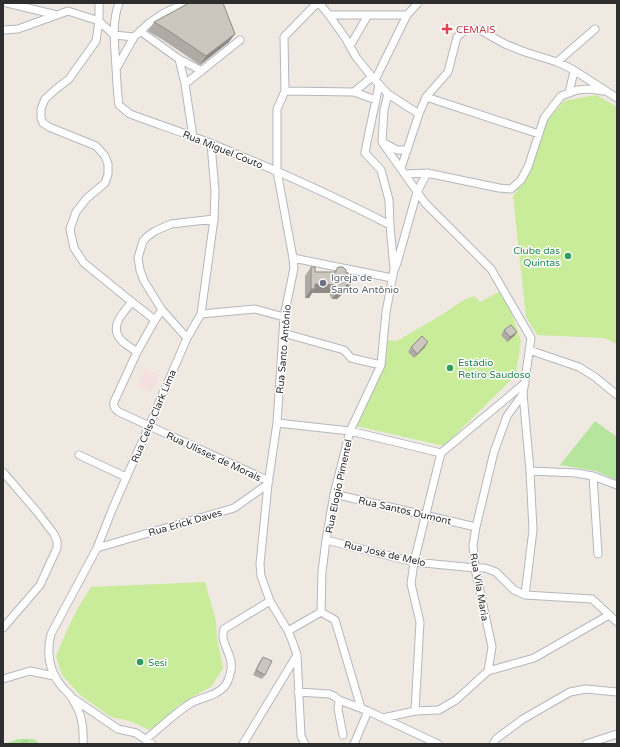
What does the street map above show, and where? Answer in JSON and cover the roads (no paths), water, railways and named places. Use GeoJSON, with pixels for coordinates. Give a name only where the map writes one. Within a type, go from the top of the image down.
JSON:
{"type":"FeatureCollection","features":[{"type":"Feature","properties":{"kind":"street"},"geometry":{"type":"LineString","coordinates":[[7,3],[57,15]]}},
{"type":"Feature","properties":{"kind":"street"},"geometry":{"type":"LineString","coordinates":[[99,3],[99,21],[96,41],[69,79],[45,100],[41,109],[41,118],[43,123],[49,128],[96,146],[105,156],[108,164],[108,174],[105,183],[87,198],[76,212],[70,229],[74,248],[84,263],[155,320]]}},
{"type":"Feature","properties":{"kind":"street","name":"Rua Miguel Couto"},"geometry":{"type":"LineString","coordinates":[[119,3],[116,11],[114,35],[119,105],[130,114],[193,137],[277,171],[390,225]]}},
{"type":"Feature","properties":{"kind":"street"},"geometry":{"type":"LineString","coordinates":[[116,70],[137,34],[164,13],[186,3]]}},
{"type":"Feature","properties":{"kind":"street"},"geometry":{"type":"LineString","coordinates":[[318,3],[329,15],[356,57],[375,80],[388,94],[418,114]]}},
{"type":"Feature","properties":{"kind":"street","name":"Rua Santo Antônio"},"geometry":{"type":"LineString","coordinates":[[305,744],[301,736],[297,655],[288,631],[270,601],[261,576],[260,564],[268,483],[277,423],[284,317],[294,268],[277,171],[277,109],[285,91],[284,37],[318,3]]}},
{"type":"Feature","properties":{"kind":"street"},"geometry":{"type":"LineString","coordinates":[[394,270],[389,200],[381,170],[366,153],[368,132],[376,100],[375,80],[407,15],[418,3]]}},
{"type":"Feature","properties":{"kind":"street"},"geometry":{"type":"LineString","coordinates":[[3,30],[18,29],[68,11],[99,21],[114,35],[137,34],[202,71]]}},
{"type":"Feature","properties":{"kind":"street"},"geometry":{"type":"LineString","coordinates":[[329,15],[407,15]]}},
{"type":"Feature","properties":{"kind":"street"},"geometry":{"type":"LineString","coordinates":[[350,46],[368,15]]}},
{"type":"Feature","properties":{"kind":"street"},"geometry":{"type":"LineString","coordinates":[[403,171],[407,150],[418,114],[426,98],[448,72],[457,37],[466,29],[480,30],[505,44],[557,62],[617,98]]}},
{"type":"Feature","properties":{"kind":"street"},"geometry":{"type":"LineString","coordinates":[[557,62],[595,29]]}},
{"type":"Feature","properties":{"kind":"street"},"geometry":{"type":"LineString","coordinates":[[185,84],[240,40]]}},
{"type":"Feature","properties":{"kind":"street"},"geometry":{"type":"LineString","coordinates":[[179,59],[185,84],[193,137]]}},
{"type":"Feature","properties":{"kind":"street"},"geometry":{"type":"LineString","coordinates":[[570,93],[574,71]]}},
{"type":"Feature","properties":{"kind":"street"},"geometry":{"type":"LineString","coordinates":[[354,92],[375,80]]}},
{"type":"Feature","properties":{"kind":"street"},"geometry":{"type":"LineString","coordinates":[[403,171],[427,173],[499,188],[511,189],[521,180],[528,167],[544,118],[561,96],[577,90],[590,89],[605,91]]}},
{"type":"Feature","properties":{"kind":"street"},"geometry":{"type":"LineString","coordinates":[[285,91],[354,92],[376,100]]}},
{"type":"Feature","properties":{"kind":"street"},"geometry":{"type":"LineString","coordinates":[[388,94],[384,110],[382,142],[425,203],[491,269],[531,338],[523,394],[530,471],[533,530],[525,595]]}},
{"type":"Feature","properties":{"kind":"street"},"geometry":{"type":"LineString","coordinates":[[426,98],[539,134]]}},
{"type":"Feature","properties":{"kind":"street"},"geometry":{"type":"LineString","coordinates":[[382,142],[397,150],[407,150]]}},
{"type":"Feature","properties":{"kind":"street","name":"Rua Celso Clark Lima"},"geometry":{"type":"LineString","coordinates":[[54,676],[50,666],[48,644],[51,634],[97,548],[126,477],[187,338],[201,314],[214,219],[215,191],[211,144]]}},
{"type":"Feature","properties":{"kind":"street","name":"Rua Elogio Pimentel"},"geometry":{"type":"LineString","coordinates":[[321,612],[322,572],[334,494],[350,431],[381,365],[386,312],[392,278],[417,192],[427,173]]}},
{"type":"Feature","properties":{"kind":"street"},"geometry":{"type":"LineString","coordinates":[[187,338],[162,310],[144,281],[138,258],[143,241],[155,231],[171,224],[214,219]]}},
{"type":"Feature","properties":{"kind":"street"},"geometry":{"type":"LineString","coordinates":[[293,258],[392,278]]}},
{"type":"Feature","properties":{"kind":"street"},"geometry":{"type":"LineString","coordinates":[[132,302],[120,317],[116,326],[121,340],[137,352],[162,310]]}},
{"type":"Feature","properties":{"kind":"street"},"geometry":{"type":"LineString","coordinates":[[201,314],[255,309],[284,317]]}},
{"type":"Feature","properties":{"kind":"street"},"geometry":{"type":"LineString","coordinates":[[283,333],[344,350],[351,358],[381,365]]}},
{"type":"Feature","properties":{"kind":"street"},"geometry":{"type":"LineString","coordinates":[[530,350],[579,367],[595,377],[617,395]]}},
{"type":"Feature","properties":{"kind":"street","name":"Rua Ulisses de Morais"},"geometry":{"type":"LineString","coordinates":[[137,352],[114,402],[115,410],[268,483]]}},
{"type":"Feature","properties":{"kind":"street"},"geometry":{"type":"LineString","coordinates":[[415,711],[420,622],[411,584],[414,562],[441,453],[525,383]]}},
{"type":"Feature","properties":{"kind":"street","name":"Rua Vila Maria"},"geometry":{"type":"LineString","coordinates":[[488,671],[492,647],[475,568],[473,545],[494,452],[506,416],[523,394]]}},
{"type":"Feature","properties":{"kind":"street"},"geometry":{"type":"LineString","coordinates":[[277,423],[350,431],[441,453]]}},
{"type":"Feature","properties":{"kind":"street"},"geometry":{"type":"LineString","coordinates":[[79,455],[126,477]]}},
{"type":"Feature","properties":{"kind":"street"},"geometry":{"type":"LineString","coordinates":[[530,471],[576,473],[593,476],[617,485]]}},
{"type":"Feature","properties":{"kind":"street"},"geometry":{"type":"LineString","coordinates":[[3,472],[38,513],[54,534],[57,541],[57,548],[40,585],[3,628]]}},
{"type":"Feature","properties":{"kind":"street"},"geometry":{"type":"LineString","coordinates":[[593,476],[598,554]]}},
{"type":"Feature","properties":{"kind":"street","name":"Rua Erick Daves"},"geometry":{"type":"LineString","coordinates":[[97,548],[234,508],[268,483]]}},
{"type":"Feature","properties":{"kind":"street","name":"Rua Santos Dumont"},"geometry":{"type":"LineString","coordinates":[[334,494],[476,527]]}},
{"type":"Feature","properties":{"kind":"street","name":"Rua José de Melo"},"geometry":{"type":"LineString","coordinates":[[326,540],[414,562],[485,568],[496,572],[514,590],[525,595],[592,599],[617,622]]}},
{"type":"Feature","properties":{"kind":"street"},"geometry":{"type":"LineString","coordinates":[[72,698],[118,729],[136,733],[149,742],[178,712],[193,702],[225,687],[230,676],[232,661],[223,639],[222,634],[224,629],[270,601]]}},
{"type":"Feature","properties":{"kind":"street"},"geometry":{"type":"LineString","coordinates":[[288,631],[321,612],[335,620],[364,709],[354,744]]}},
{"type":"Feature","properties":{"kind":"street"},"geometry":{"type":"LineString","coordinates":[[383,718],[415,711],[439,710],[456,700],[488,671],[534,658],[609,615]]}},
{"type":"Feature","properties":{"kind":"street"},"geometry":{"type":"LineString","coordinates":[[243,744],[297,655]]}},
{"type":"Feature","properties":{"kind":"street"},"geometry":{"type":"LineString","coordinates":[[3,679],[30,672],[54,676],[72,698],[79,711],[83,744]]}},
{"type":"Feature","properties":{"kind":"street"},"geometry":{"type":"LineString","coordinates":[[492,744],[496,739],[523,719],[570,692],[586,689],[617,692]]}},
{"type":"Feature","properties":{"kind":"street"},"geometry":{"type":"LineString","coordinates":[[298,692],[329,694],[339,700],[364,709],[438,744]]}},
{"type":"Feature","properties":{"kind":"street"},"geometry":{"type":"LineString","coordinates":[[339,700],[338,708],[343,736]]}},
{"type":"Feature","properties":{"kind":"street"},"geometry":{"type":"LineString","coordinates":[[586,744],[617,734]]}},
{"type":"Feature","properties":{"kind":"place","name":"CEMAIS"},"geometry":{"type":"Point","coordinates":[447,29]}},
{"type":"Feature","properties":{"kind":"place","name":"Clube das Quintas"},"geometry":{"type":"Point","coordinates":[568,256]}},
{"type":"Feature","properties":{"kind":"place","name":"Igreja de Santo Antônio"},"geometry":{"type":"Point","coordinates":[323,283]}},
{"type":"Feature","properties":{"kind":"place","name":"Estádio Retiro Saudoso"},"geometry":{"type":"Point","coordinates":[450,368]}},
{"type":"Feature","properties":{"kind":"place","name":"Sesi"},"geometry":{"type":"Point","coordinates":[140,662]}}]}
